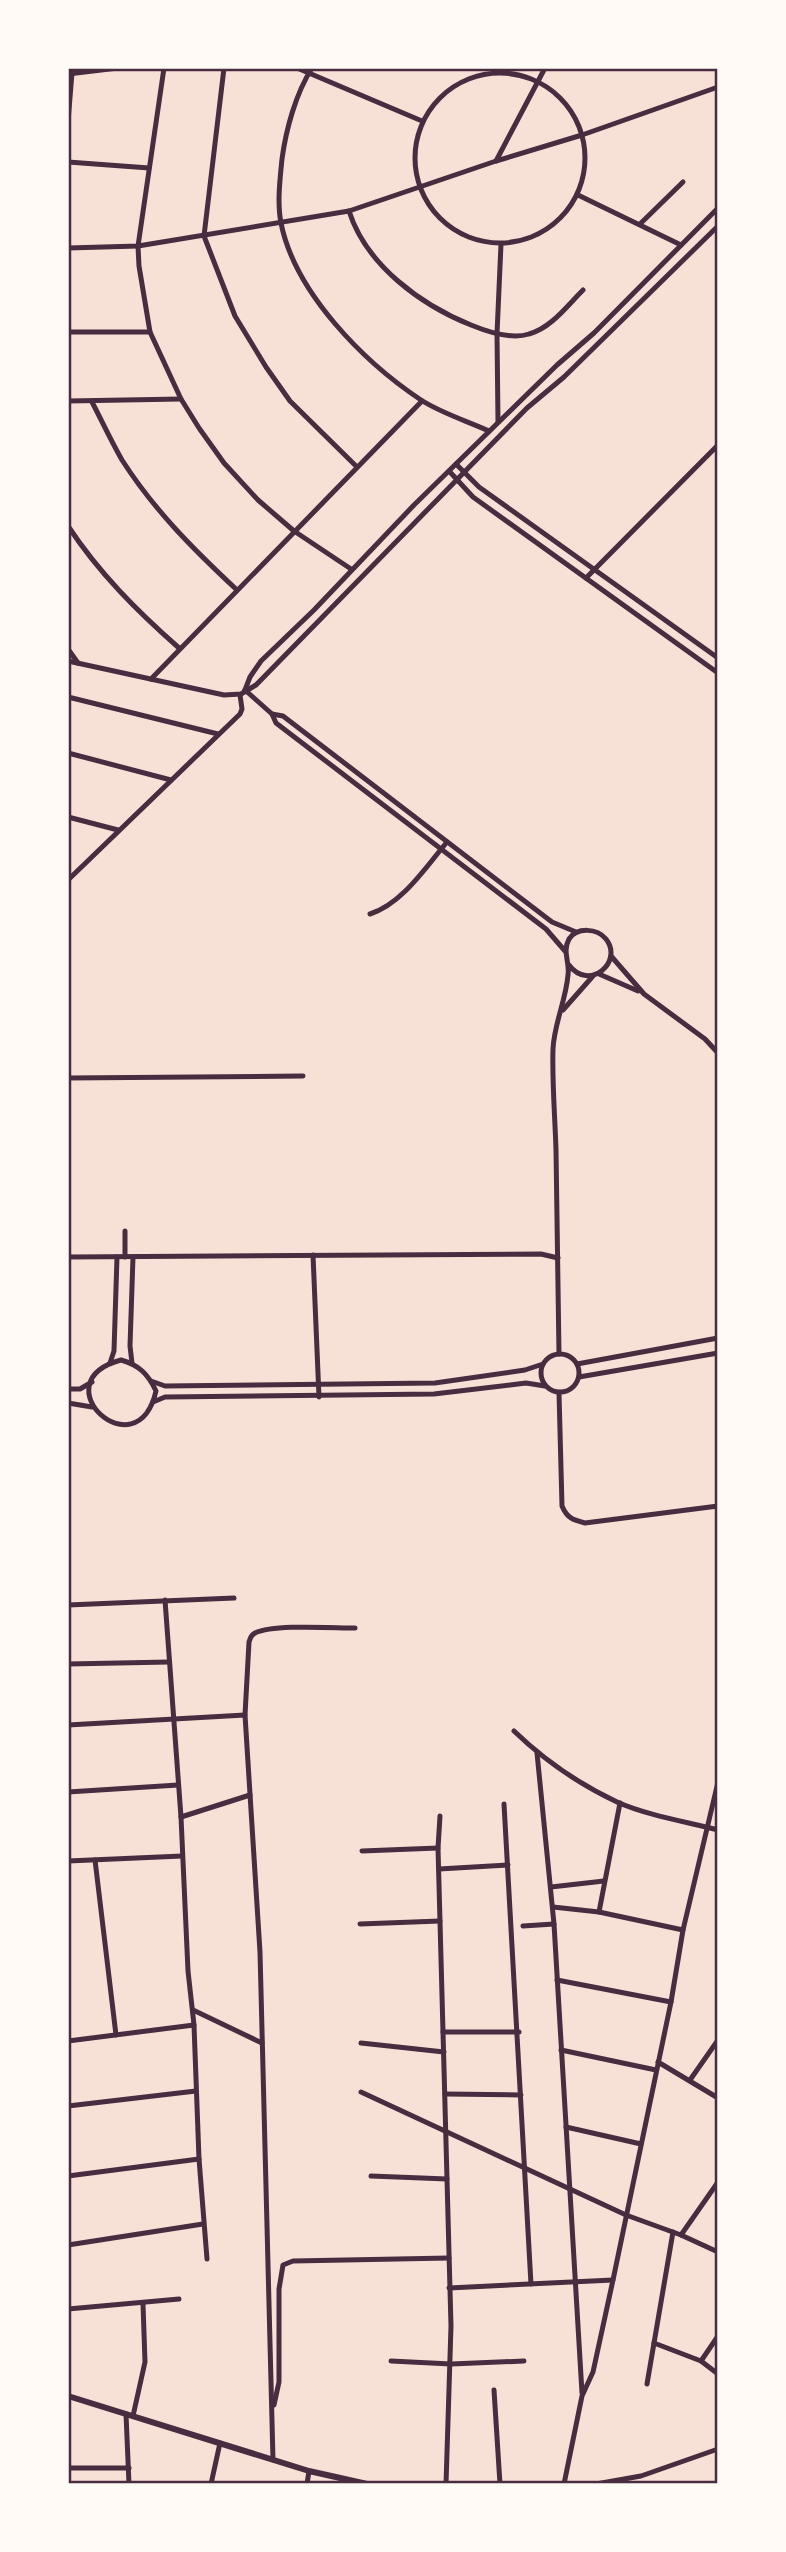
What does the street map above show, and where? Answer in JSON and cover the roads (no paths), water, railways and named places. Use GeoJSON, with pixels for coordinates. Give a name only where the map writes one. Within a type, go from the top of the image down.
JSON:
{"type":"FeatureCollection","features":[{"type":"Feature","properties":{"kind":"street"},"geometry":{"type":"LineString","coordinates":[[68,122],[70,74],[118,68]]}},
{"type":"Feature","properties":{"kind":"street"},"geometry":{"type":"LineString","coordinates":[[164,68],[138,246],[150,332],[181,399],[224,463],[258,500],[294,531],[351,569]]}},
{"type":"Feature","properties":{"kind":"street"},"geometry":{"type":"LineString","coordinates":[[223,68],[204,236],[235,316],[266,367],[290,401],[357,467]]}},
{"type":"Feature","properties":{"kind":"street"},"geometry":{"type":"LineString","coordinates":[[297,68],[311,71],[422,121]]}},
{"type":"Feature","properties":{"kind":"street"},"geometry":{"type":"LineString","coordinates":[[496,161],[545,68]]}},
{"type":"Feature","properties":{"kind":"street"},"geometry":{"type":"LineString","coordinates":[[311,71],[296,105],[284,145],[280,179],[281,223],[296,263],[336,327],[370,360],[422,401],[489,431]]}},
{"type":"Feature","properties":{"kind":"street"},"geometry":{"type":"LineString","coordinates":[[482,71],[514,73],[539,81],[561,97],[575,115],[585,145],[586,167],[578,195],[569,210],[552,227],[525,240],[501,244],[472,239],[457,233],[441,221],[425,200],[420,188],[414,157],[422,121],[436,101],[450,88],[482,71]]}},
{"type":"Feature","properties":{"kind":"street"},"geometry":{"type":"LineString","coordinates":[[68,248],[138,246],[349,211],[582,135],[718,87]]}},
{"type":"Feature","properties":{"kind":"street"},"geometry":{"type":"LineString","coordinates":[[68,162],[149,168]]}},
{"type":"Feature","properties":{"kind":"street"},"geometry":{"type":"LineString","coordinates":[[640,225],[683,182]]}},
{"type":"Feature","properties":{"kind":"street"},"geometry":{"type":"LineString","coordinates":[[578,195],[681,245]]}},
{"type":"Feature","properties":{"kind":"street"},"geometry":{"type":"LineString","coordinates":[[68,880],[241,713],[242,693],[255,669],[351,569],[498,422],[594,333],[718,208]]}},
{"type":"Feature","properties":{"kind":"street"},"geometry":{"type":"LineString","coordinates":[[349,211],[359,237],[388,271],[405,286],[449,316],[497,334],[520,336],[536,331],[554,319],[583,290]]}},
{"type":"Feature","properties":{"kind":"street"},"geometry":{"type":"LineString","coordinates":[[242,693],[262,680],[293,650],[527,408],[564,377],[718,226]]}},
{"type":"Feature","properties":{"kind":"street"},"geometry":{"type":"LineString","coordinates":[[498,422],[497,334],[501,244]]}},
{"type":"Feature","properties":{"kind":"street"},"geometry":{"type":"LineString","coordinates":[[68,331],[150,332]]}},
{"type":"Feature","properties":{"kind":"street"},"geometry":{"type":"LineString","coordinates":[[68,401],[181,399]]}},
{"type":"Feature","properties":{"kind":"street"},"geometry":{"type":"LineString","coordinates":[[151,679],[422,401]]}},
{"type":"Feature","properties":{"kind":"street"},"geometry":{"type":"LineString","coordinates":[[92,402],[121,458],[148,498],[191,548],[237,590]]}},
{"type":"Feature","properties":{"kind":"street"},"geometry":{"type":"LineString","coordinates":[[586,578],[718,444]]}},
{"type":"Feature","properties":{"kind":"street"},"geometry":{"type":"LineString","coordinates":[[456,464],[463,473],[531,525],[718,658]]}},
{"type":"Feature","properties":{"kind":"street"},"geometry":{"type":"LineString","coordinates":[[449,471],[473,497],[718,673]]}},
{"type":"Feature","properties":{"kind":"street"},"geometry":{"type":"LineString","coordinates":[[68,526],[87,554],[134,608],[179,649]]}},
{"type":"Feature","properties":{"kind":"street"},"geometry":{"type":"LineString","coordinates":[[68,649],[78,663]]}},
{"type":"Feature","properties":{"kind":"street"},"geometry":{"type":"LineString","coordinates":[[68,661],[208,692],[242,693],[272,714],[283,716],[552,922],[576,932],[596,931],[607,939],[611,956],[644,994],[705,1039],[718,1053]]}},
{"type":"Feature","properties":{"kind":"street"},"geometry":{"type":"LineString","coordinates":[[68,697],[218,734]]}},
{"type":"Feature","properties":{"kind":"street"},"geometry":{"type":"LineString","coordinates":[[272,714],[276,723],[546,929],[565,951],[574,972],[596,975],[644,994]]}},
{"type":"Feature","properties":{"kind":"street"},"geometry":{"type":"LineString","coordinates":[[68,753],[171,780]]}},
{"type":"Feature","properties":{"kind":"street"},"geometry":{"type":"LineString","coordinates":[[398,818],[404,810]]}},
{"type":"Feature","properties":{"kind":"street"},"geometry":{"type":"LineString","coordinates":[[68,817],[118,830]]}},
{"type":"Feature","properties":{"kind":"street"},"geometry":{"type":"LineString","coordinates":[[370,915],[388,906],[403,892],[447,842]]}},
{"type":"Feature","properties":{"kind":"street"},"geometry":{"type":"LineString","coordinates":[[565,951],[569,939],[576,932]]}},
{"type":"Feature","properties":{"kind":"street"},"geometry":{"type":"LineString","coordinates":[[561,1012],[573,996],[607,966],[611,956]]}},
{"type":"Feature","properties":{"kind":"street"},"geometry":{"type":"LineString","coordinates":[[559,1354],[553,1049],[569,965]]}},
{"type":"Feature","properties":{"kind":"street"},"geometry":{"type":"LineString","coordinates":[[68,1078],[303,1076]]}},
{"type":"Feature","properties":{"kind":"street"},"geometry":{"type":"LineString","coordinates":[[125,1231],[125,1257]]}},
{"type":"Feature","properties":{"kind":"street"},"geometry":{"type":"LineString","coordinates":[[68,1257],[541,1254],[558,1258]]}},
{"type":"Feature","properties":{"kind":"street"},"geometry":{"type":"LineString","coordinates":[[313,1255],[319,1397]]}},
{"type":"Feature","properties":{"kind":"street"},"geometry":{"type":"LineString","coordinates":[[110,1363],[114,1352],[117,1257]]}},
{"type":"Feature","properties":{"kind":"street"},"geometry":{"type":"LineString","coordinates":[[132,1363],[133,1257]]}},
{"type":"Feature","properties":{"kind":"street"},"geometry":{"type":"LineString","coordinates":[[577,1364],[718,1338]]}},
{"type":"Feature","properties":{"kind":"street"},"geometry":{"type":"LineString","coordinates":[[579,1377],[718,1353]]}},
{"type":"Feature","properties":{"kind":"street"},"geometry":{"type":"LineString","coordinates":[[153,1402],[165,1397],[434,1394],[526,1383],[559,1393],[572,1389],[579,1377],[577,1364],[566,1355],[559,1354],[548,1358],[540,1373],[545,1387]]}},
{"type":"Feature","properties":{"kind":"street"},"geometry":{"type":"LineString","coordinates":[[121,1360],[132,1363],[147,1373],[156,1391],[153,1402],[140,1419],[124,1425],[111,1422],[92,1407],[88,1394],[94,1376],[110,1363],[121,1360]]}},
{"type":"Feature","properties":{"kind":"street"},"geometry":{"type":"LineString","coordinates":[[151,1381],[165,1386],[435,1383],[525,1370],[543,1364]]}},
{"type":"Feature","properties":{"kind":"street"},"geometry":{"type":"LineString","coordinates":[[68,1389],[80,1389],[92,1382]]}},
{"type":"Feature","properties":{"kind":"street"},"geometry":{"type":"LineString","coordinates":[[559,1393],[562,1506],[573,1520],[585,1523],[718,1506]]}},
{"type":"Feature","properties":{"kind":"street"},"geometry":{"type":"LineString","coordinates":[[68,1403],[92,1407]]}},
{"type":"Feature","properties":{"kind":"street"},"geometry":{"type":"LineString","coordinates":[[68,1605],[234,1598]]}},
{"type":"Feature","properties":{"kind":"street"},"geometry":{"type":"LineString","coordinates":[[165,1600],[181,1816],[181,1856],[194,2025],[206,2259]]}},
{"type":"Feature","properties":{"kind":"street"},"geometry":{"type":"LineString","coordinates":[[273,2460],[260,1952],[245,1714],[249,1642],[253,1635],[285,1629],[355,1628]]}},
{"type":"Feature","properties":{"kind":"street"},"geometry":{"type":"LineString","coordinates":[[68,1664],[169,1662]]}},
{"type":"Feature","properties":{"kind":"street"},"geometry":{"type":"LineString","coordinates":[[68,1725],[245,1714]]}},
{"type":"Feature","properties":{"kind":"street"},"geometry":{"type":"LineString","coordinates":[[514,1731],[537,1753],[574,1779],[620,1803],[718,1830]]}},
{"type":"Feature","properties":{"kind":"street"},"geometry":{"type":"LineString","coordinates":[[537,1753],[554,1924],[582,2396]]}},
{"type":"Feature","properties":{"kind":"street"},"geometry":{"type":"LineString","coordinates":[[564,2484],[582,2396],[593,2372],[683,1930],[718,1782]]}},
{"type":"Feature","properties":{"kind":"street"},"geometry":{"type":"LineString","coordinates":[[68,1792],[178,1785]]}},
{"type":"Feature","properties":{"kind":"street"},"geometry":{"type":"LineString","coordinates":[[181,1816],[250,1795]]}},
{"type":"Feature","properties":{"kind":"street"},"geometry":{"type":"LineString","coordinates":[[599,1912],[620,1803]]}},
{"type":"Feature","properties":{"kind":"street"},"geometry":{"type":"LineString","coordinates":[[505,1804],[531,2284]]}},
{"type":"Feature","properties":{"kind":"street"},"geometry":{"type":"LineString","coordinates":[[440,1816],[438,1848],[451,2364],[446,2484]]}},
{"type":"Feature","properties":{"kind":"street"},"geometry":{"type":"LineString","coordinates":[[362,1851],[438,1848]]}},
{"type":"Feature","properties":{"kind":"street"},"geometry":{"type":"LineString","coordinates":[[68,1861],[181,1856]]}},
{"type":"Feature","properties":{"kind":"street"},"geometry":{"type":"LineString","coordinates":[[95,1860],[116,2035]]}},
{"type":"Feature","properties":{"kind":"street"},"geometry":{"type":"LineString","coordinates":[[439,1869],[508,1865]]}},
{"type":"Feature","properties":{"kind":"street"},"geometry":{"type":"LineString","coordinates":[[551,1887],[604,1881]]}},
{"type":"Feature","properties":{"kind":"street"},"geometry":{"type":"LineString","coordinates":[[552,1907],[599,1912],[683,1930]]}},
{"type":"Feature","properties":{"kind":"street"},"geometry":{"type":"LineString","coordinates":[[360,1924],[440,1922]]}},
{"type":"Feature","properties":{"kind":"street"},"geometry":{"type":"LineString","coordinates":[[523,1926],[554,1924]]}},
{"type":"Feature","properties":{"kind":"street"},"geometry":{"type":"LineString","coordinates":[[557,1980],[670,2002]]}},
{"type":"Feature","properties":{"kind":"street"},"geometry":{"type":"LineString","coordinates":[[192,2010],[262,2043]]}},
{"type":"Feature","properties":{"kind":"street"},"geometry":{"type":"LineString","coordinates":[[68,2041],[194,2025]]}},
{"type":"Feature","properties":{"kind":"street"},"geometry":{"type":"LineString","coordinates":[[443,2032],[519,2032]]}},
{"type":"Feature","properties":{"kind":"street"},"geometry":{"type":"LineString","coordinates":[[690,2080],[718,2040]]}},
{"type":"Feature","properties":{"kind":"street"},"geometry":{"type":"LineString","coordinates":[[361,2043],[444,2052]]}},
{"type":"Feature","properties":{"kind":"street"},"geometry":{"type":"LineString","coordinates":[[561,2050],[656,2070]]}},
{"type":"Feature","properties":{"kind":"street"},"geometry":{"type":"LineString","coordinates":[[658,2062],[718,2098]]}},
{"type":"Feature","properties":{"kind":"street"},"geometry":{"type":"LineString","coordinates":[[68,2106],[196,2091]]}},
{"type":"Feature","properties":{"kind":"street"},"geometry":{"type":"LineString","coordinates":[[361,2092],[626,2216],[681,2235],[718,2252]]}},
{"type":"Feature","properties":{"kind":"street"},"geometry":{"type":"LineString","coordinates":[[445,2094],[521,2095]]}},
{"type":"Feature","properties":{"kind":"street"},"geometry":{"type":"LineString","coordinates":[[566,2127],[641,2144]]}},
{"type":"Feature","properties":{"kind":"street"},"geometry":{"type":"LineString","coordinates":[[68,2176],[199,2159]]}},
{"type":"Feature","properties":{"kind":"street"},"geometry":{"type":"LineString","coordinates":[[371,2176],[447,2179]]}},
{"type":"Feature","properties":{"kind":"street"},"geometry":{"type":"LineString","coordinates":[[681,2235],[718,2182]]}},
{"type":"Feature","properties":{"kind":"street"},"geometry":{"type":"LineString","coordinates":[[68,2245],[203,2224]]}},
{"type":"Feature","properties":{"kind":"street"},"geometry":{"type":"LineString","coordinates":[[647,2384],[673,2232]]}},
{"type":"Feature","properties":{"kind":"street"},"geometry":{"type":"LineString","coordinates":[[272,2415],[278,2382],[279,2289],[284,2265],[293,2261],[449,2258]]}},
{"type":"Feature","properties":{"kind":"street"},"geometry":{"type":"LineString","coordinates":[[449,2288],[613,2280]]}},
{"type":"Feature","properties":{"kind":"street"},"geometry":{"type":"LineString","coordinates":[[68,2309],[178,2299]]}},
{"type":"Feature","properties":{"kind":"street"},"geometry":{"type":"LineString","coordinates":[[130,2484],[130,2415],[145,2362],[143,2304]]}},
{"type":"Feature","properties":{"kind":"street"},"geometry":{"type":"LineString","coordinates":[[701,2361],[718,2336]]}},
{"type":"Feature","properties":{"kind":"street"},"geometry":{"type":"LineString","coordinates":[[654,2343],[701,2361],[718,2374]]}},
{"type":"Feature","properties":{"kind":"street"},"geometry":{"type":"LineString","coordinates":[[391,2361],[451,2364],[524,2361]]}},
{"type":"Feature","properties":{"kind":"street"},"geometry":{"type":"LineString","coordinates":[[494,2390],[500,2484]]}},
{"type":"Feature","properties":{"kind":"street"},"geometry":{"type":"LineString","coordinates":[[68,2396],[309,2471],[367,2484]]}},
{"type":"Feature","properties":{"kind":"street"},"geometry":{"type":"LineString","coordinates":[[212,2484],[220,2443]]}},
{"type":"Feature","properties":{"kind":"street"},"geometry":{"type":"LineString","coordinates":[[596,2484],[641,2476],[718,2449]]}},
{"type":"Feature","properties":{"kind":"street"},"geometry":{"type":"LineString","coordinates":[[68,2468],[129,2468]]}},
{"type":"Feature","properties":{"kind":"street"},"geometry":{"type":"LineString","coordinates":[[307,2484],[309,2471]]}},
{"type":"Feature","properties":{"kind":"street"},"geometry":{"type":"LineString","coordinates":[[641,2476],[643,2484]]}}]}
